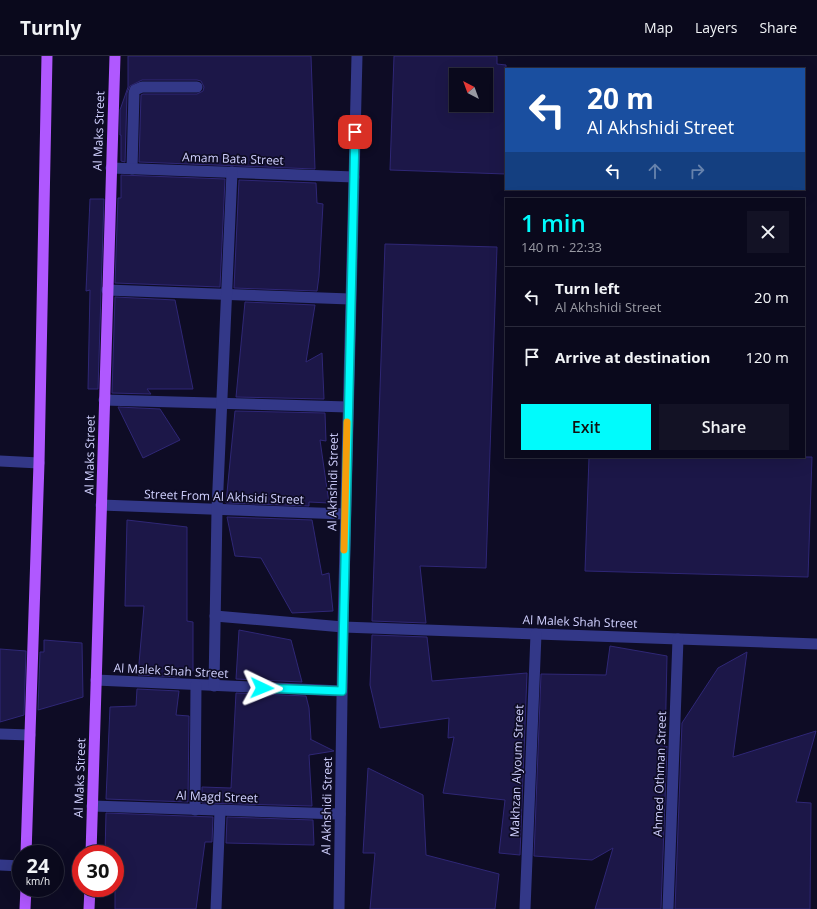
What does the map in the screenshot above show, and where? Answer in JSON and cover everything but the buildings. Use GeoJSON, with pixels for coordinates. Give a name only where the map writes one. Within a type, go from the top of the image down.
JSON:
{"type":"FeatureCollection","features":[{"type":"Feature","properties":{"kind":"main road"},"geometry":{"type":"LineString","coordinates":[[26,845],[39,463],[47,56]]}},
{"type":"Feature","properties":{"kind":"main road","name":"Al Maks Street"},"geometry":{"type":"LineString","coordinates":[[91,845],[115,56]]}},
{"type":"Feature","properties":{"kind":"main road"},"geometry":{"type":"LineString","coordinates":[[25,909],[26,897]]}},
{"type":"Feature","properties":{"kind":"main road"},"geometry":{"type":"LineString","coordinates":[[89,909],[90,897]]}},
{"type":"Feature","properties":{"kind":"street","name":"Al Akhshidi Street"},"geometry":{"type":"LineString","coordinates":[[339,909],[345,514],[357,56]]}},
{"type":"Feature","properties":{"kind":"street"},"geometry":{"type":"LineString","coordinates":[[132,169],[135,90],[142,87],[197,87]]}},
{"type":"Feature","properties":{"kind":"street","name":"Amam Bata Street"},"geometry":{"type":"LineString","coordinates":[[111,168],[354,177]]}},
{"type":"Feature","properties":{"kind":"street"},"geometry":{"type":"LineString","coordinates":[[214,686],[217,510],[232,172]]}},
{"type":"Feature","properties":{"kind":"street"},"geometry":{"type":"LineString","coordinates":[[107,290],[350,299]]}},
{"type":"Feature","properties":{"kind":"street"},"geometry":{"type":"LineString","coordinates":[[104,400],[348,407]]}},
{"type":"Feature","properties":{"kind":"street"},"geometry":{"type":"LineString","coordinates":[[0,461],[39,463]]}},
{"type":"Feature","properties":{"kind":"street","name":"Street From Al Akhsidi Street"},"geometry":{"type":"LineString","coordinates":[[101,505],[345,514]]}},
{"type":"Feature","properties":{"kind":"street","name":"Al Malek Shah Street"},"geometry":{"type":"LineString","coordinates":[[215,616],[343,627],[817,644]]}},
{"type":"Feature","properties":{"kind":"street","name":"Makhzan Alyoum Street"},"geometry":{"type":"LineString","coordinates":[[524,909],[536,634]]}},
{"type":"Feature","properties":{"kind":"street","name":"Ahmed Othman Street"},"geometry":{"type":"LineString","coordinates":[[668,909],[678,639]]}},
{"type":"Feature","properties":{"kind":"street","name":"Al Malek Shah Street"},"geometry":{"type":"LineString","coordinates":[[96,680],[342,691]]}},
{"type":"Feature","properties":{"kind":"street"},"geometry":{"type":"LineString","coordinates":[[195,810],[196,685]]}},
{"type":"Feature","properties":{"kind":"street"},"geometry":{"type":"LineString","coordinates":[[0,734],[30,735]]}},
{"type":"Feature","properties":{"kind":"street","name":"Al Magd Street"},"geometry":{"type":"LineString","coordinates":[[92,806],[340,814]]}},
{"type":"Feature","properties":{"kind":"street"},"geometry":{"type":"LineString","coordinates":[[216,909],[220,811]]}},
{"type":"Feature","properties":{"kind":"street"},"geometry":{"type":"LineString","coordinates":[[0,865],[12,866]]}},
{"type":"Feature","properties":{"kind":"slow traffic"},"geometry":{"type":"LineString","coordinates":[[344,550],[347,422]]}},
{"type":"Feature","properties":{"kind":"route"},"geometry":{"type":"LineString","coordinates":[[262,688],[342,691],[355,132]]}}]}
